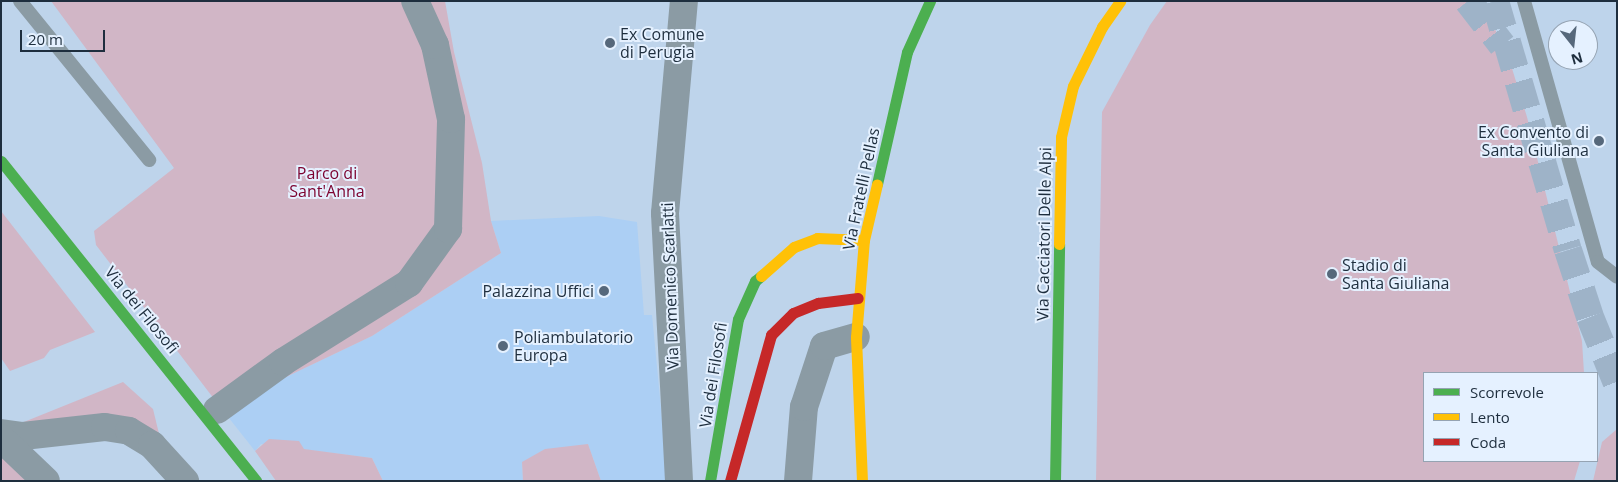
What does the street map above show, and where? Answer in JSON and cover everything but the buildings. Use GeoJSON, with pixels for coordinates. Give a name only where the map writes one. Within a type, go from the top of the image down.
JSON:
{"type":"FeatureCollection","features":[{"type":"Feature","properties":{"kind":"street"},"geometry":{"type":"LineString","coordinates":[[217,410],[283,362],[409,283],[448,229],[451,119],[435,46],[416,1]]}},
{"type":"Feature","properties":{"kind":"street","name":"Via Domenico Scarlatti"},"geometry":{"type":"LineString","coordinates":[[679,481],[664,213],[684,1]]}},
{"type":"Feature","properties":{"kind":"street","name":"Via Fratelli Pellas"},"geometry":{"type":"LineString","coordinates":[[862,481],[856,337],[864,240],[907,52],[930,1]]}},
{"type":"Feature","properties":{"kind":"street","name":"Via Cacciatori Delle Alpi"},"geometry":{"type":"LineString","coordinates":[[1055,481],[1062,138],[1074,86],[1102,26],[1120,1]]}},
{"type":"Feature","properties":{"kind":"street","name":"Via dei Filosofi"},"geometry":{"type":"LineString","coordinates":[[1,161],[256,481]]}},
{"type":"Feature","properties":{"kind":"street","name":"Via dei Filosofi"},"geometry":{"type":"LineString","coordinates":[[710,481],[738,319],[755,280],[794,247],[817,238],[864,240]]}},
{"type":"Feature","properties":{"kind":"street"},"geometry":{"type":"LineString","coordinates":[[730,481],[771,335],[793,313],[818,303],[858,298]]}},
{"type":"Feature","properties":{"kind":"street"},"geometry":{"type":"LineString","coordinates":[[798,481],[804,407],[824,346],[856,337]]}},
{"type":"Feature","properties":{"kind":"street"},"geometry":{"type":"LineString","coordinates":[[1,432],[23,436],[105,427],[129,431],[152,445],[185,481]]}},
{"type":"Feature","properties":{"kind":"street"},"geometry":{"type":"LineString","coordinates":[[1,438],[46,481]]}},
{"type":"Feature","properties":{"kind":"lane"},"geometry":{"type":"LineString","coordinates":[[20,1],[149,160]]}},
{"type":"Feature","properties":{"kind":"lane"},"geometry":{"type":"LineString","coordinates":[[1524,1],[1598,262],[1617,277]]}},
{"type":"Feature","properties":{"kind":"shaded area","name":"Poliambulatorio Europa"},"geometry":{"type":"Polygon","coordinates":[[[599,216],[637,222],[644,315],[652,315],[668,481],[601,481],[588,444],[522,462],[523,481],[383,481],[372,458],[261,444],[255,451],[221,408],[372,336],[501,253],[491,221],[599,216]]]}},
{"type":"Feature","properties":{"kind":"green space","name":"Parco di Sant'Anna"},"geometry":{"type":"Polygon","coordinates":[[[51,1],[445,1],[454,52],[482,163],[491,221],[501,253],[372,336],[221,408],[96,245],[94,231],[174,168],[51,1]]]}},
{"type":"Feature","properties":{"kind":"green space","name":"Stadio di Santa Giuliana"},"geometry":{"type":"Polygon","coordinates":[[[1167,1],[1476,1],[1484,10],[1506,49],[1527,117],[1582,341],[1584,372],[1423,372],[1423,462],[1580,462],[1574,481],[1096,481],[1102,112],[1150,25],[1167,1]]]}},
{"type":"Feature","properties":{"kind":"green space"},"geometry":{"type":"Polygon","coordinates":[[[1,211],[95,332],[50,350],[44,358],[10,371],[1,358],[1,211]]]}},
{"type":"Feature","properties":{"kind":"green space"},"geometry":{"type":"Polygon","coordinates":[[[123,382],[153,409],[161,442],[9,428],[123,382]]]}},
{"type":"Feature","properties":{"kind":"green space"},"geometry":{"type":"Polygon","coordinates":[[[1617,429],[1617,481],[1593,481],[1602,442],[1617,429]]]}},
{"type":"Feature","properties":{"kind":"green space"},"geometry":{"type":"Polygon","coordinates":[[[269,439],[299,441],[304,449],[372,458],[383,481],[276,481],[255,451],[269,439]]]}},
{"type":"Feature","properties":{"kind":"green space"},"geometry":{"type":"Polygon","coordinates":[[[588,444],[601,481],[523,481],[522,462],[545,449],[588,444]]]}},
{"type":"Feature","properties":{"kind":"green space"},"geometry":{"type":"Polygon","coordinates":[[[1,451],[32,481],[1,481],[1,451]]]}},
{"type":"Feature","properties":{"kind":"tunnel"},"geometry":{"type":"LineString","coordinates":[[1468,1],[1502,45]]}},
{"type":"Feature","properties":{"kind":"tunnel"},"geometry":{"type":"LineString","coordinates":[[1495,1],[1568,250],[1590,317],[1617,383]]}},
{"type":"Feature","properties":{"kind":"traffic: fast"},"geometry":{"type":"LineString","coordinates":[[877,184],[907,52],[930,1]]}},
{"type":"Feature","properties":{"kind":"traffic: fast"},"geometry":{"type":"LineString","coordinates":[[1,161],[256,481]]}},
{"type":"Feature","properties":{"kind":"traffic: fast"},"geometry":{"type":"LineString","coordinates":[[1055,481],[1059,244]]}},
{"type":"Feature","properties":{"kind":"traffic: fast"},"geometry":{"type":"LineString","coordinates":[[710,481],[738,319],[755,281],[761,276]]}},
{"type":"Feature","properties":{"kind":"traffic: slow"},"geometry":{"type":"LineString","coordinates":[[1059,244],[1061,137],[1073,86],[1102,27],[1120,1]]}},
{"type":"Feature","properties":{"kind":"traffic: slow"},"geometry":{"type":"LineString","coordinates":[[862,481],[856,337],[864,240],[877,184]]}},
{"type":"Feature","properties":{"kind":"traffic: slow"},"geometry":{"type":"LineString","coordinates":[[761,276],[794,247],[817,238],[864,240]]}},
{"type":"Feature","properties":{"kind":"traffic: jam"},"geometry":{"type":"LineString","coordinates":[[730,481],[771,335],[793,313],[818,303],[858,298]]}},
{"type":"Feature","properties":{"kind":"place","name":"Ex Comune di Perugia"},"geometry":{"type":"Point","coordinates":[610,43]}},
{"type":"Feature","properties":{"kind":"place","name":"Ex Convento di Santa Giuliana"},"geometry":{"type":"Point","coordinates":[1599,141]}},
{"type":"Feature","properties":{"kind":"place","name":"Stadio di Santa Giuliana"},"geometry":{"type":"Point","coordinates":[1332,274]}},
{"type":"Feature","properties":{"kind":"place","name":"Palazzina Uffici"},"geometry":{"type":"Point","coordinates":[604,291]}},
{"type":"Feature","properties":{"kind":"place","name":"Poliambulatorio Europa"},"geometry":{"type":"Point","coordinates":[503,346]}}]}
